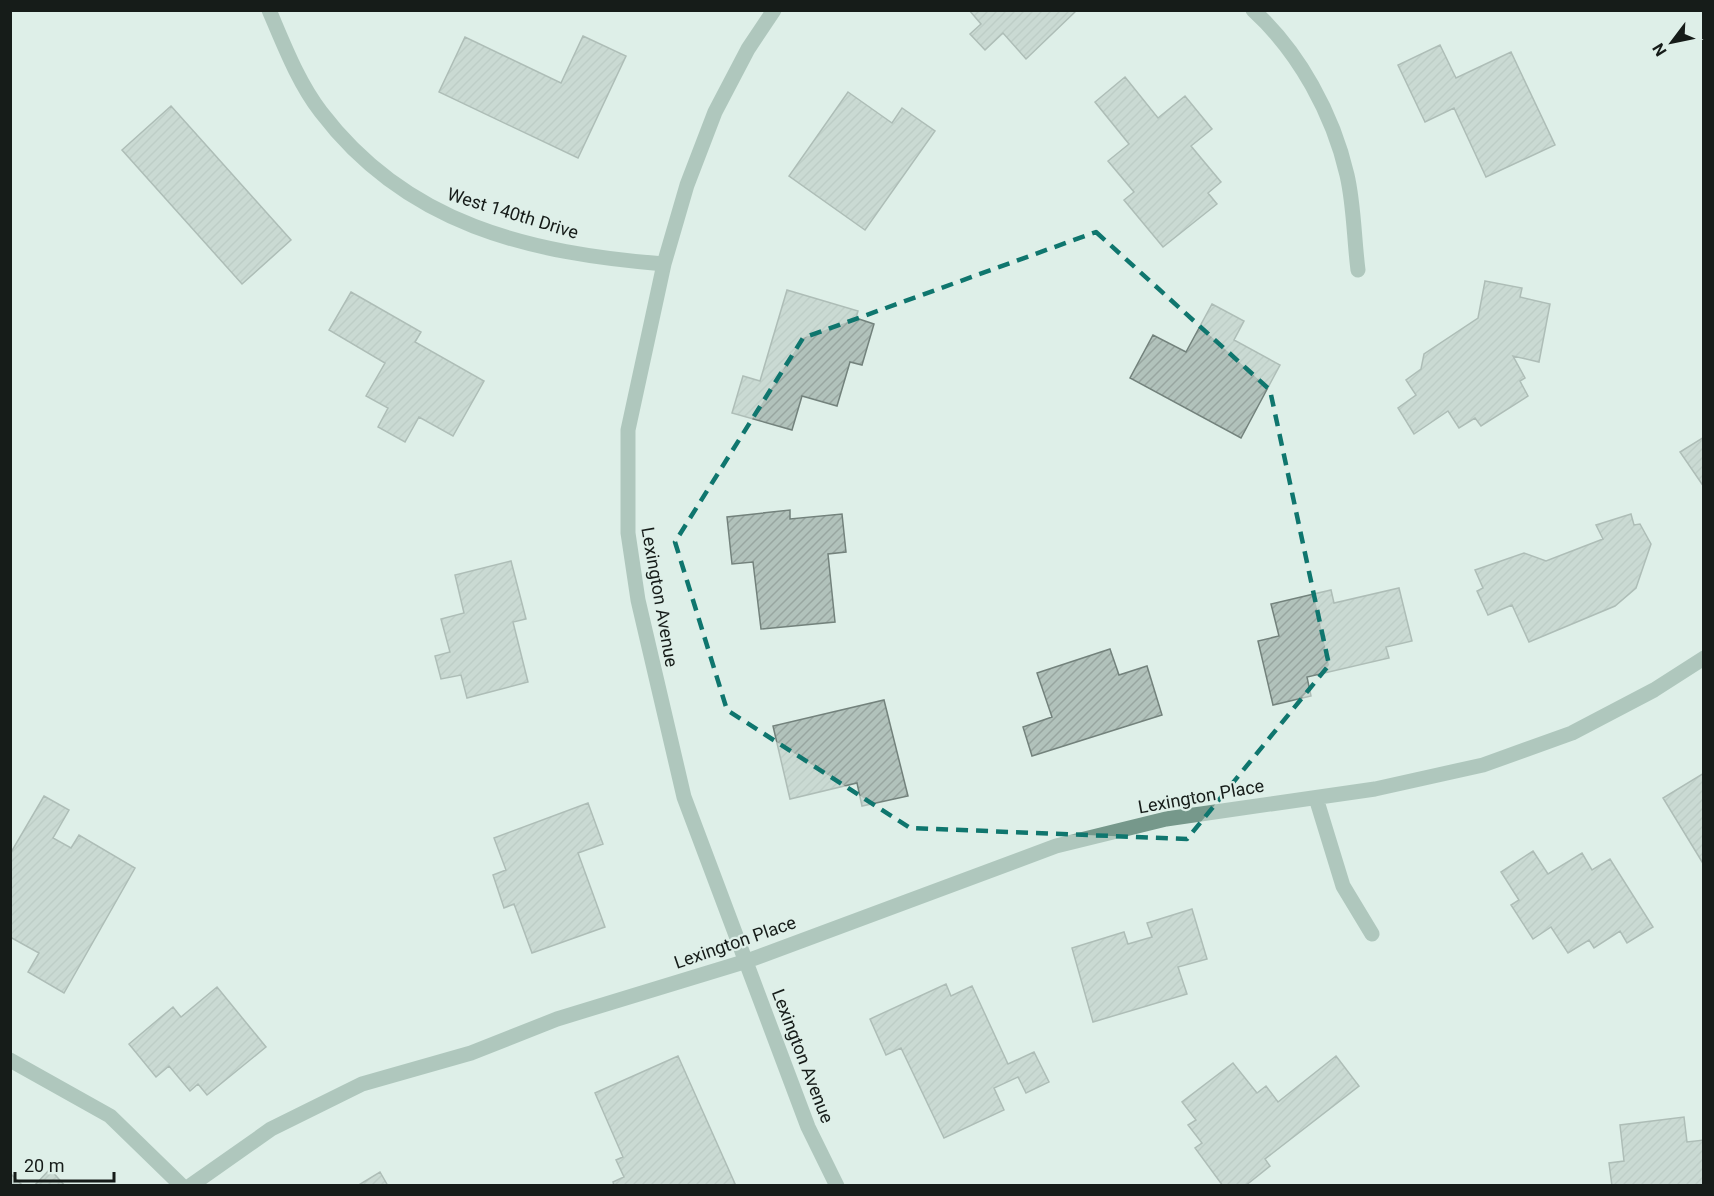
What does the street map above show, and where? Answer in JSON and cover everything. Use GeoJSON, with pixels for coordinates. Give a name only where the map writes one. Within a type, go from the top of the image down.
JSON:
{"type":"FeatureCollection","features":[{"type":"Feature","properties":{"kind":"street","name":"West 140th Drive"},"geometry":{"type":"LineString","coordinates":[[269,10],[293,66],[320,110],[352,149],[392,184],[453,219],[522,240],[602,259],[664,264]]}},
{"type":"Feature","properties":{"kind":"street","name":"Lexington Avenue"},"geometry":{"type":"LineString","coordinates":[[774,10],[748,49],[716,112],[687,185],[664,264],[628,430],[628,533],[638,600],[684,797],[808,1127],[837,1185]]}},
{"type":"Feature","properties":{"kind":"street"},"geometry":{"type":"LineString","coordinates":[[1253,10],[1285,45],[1306,74],[1333,130],[1347,175],[1358,270]]}},
{"type":"Feature","properties":{"kind":"street","name":"Lexington Place"},"geometry":{"type":"LineString","coordinates":[[190,1185],[271,1129],[362,1084],[471,1053],[557,1019],[747,961],[1056,846],[1166,819],[1430,779],[1483,765],[1572,733],[1654,690],[1704,658]]}},
{"type":"Feature","properties":{"kind":"street"},"geometry":{"type":"LineString","coordinates":[[1316,798],[1343,886],[1372,934]]}},
{"type":"Feature","properties":{"kind":"street"},"geometry":{"type":"LineString","coordinates":[[10,1060],[110,1116],[182,1185]]}},
{"type":"Feature","properties":{"kind":"highlighted area"},"geometry":{"type":"Polygon","coordinates":[[[1096,232],[1270,390],[1329,665],[1187,839],[910,828],[727,710],[675,542],[803,338],[1096,232]]]}},
{"type":"Feature","properties":{"kind":"building"},"geometry":{"type":"Polygon","coordinates":[[[969,10],[1077,10],[1026,59],[1003,33],[985,50],[970,34],[981,24],[969,10]]]}},
{"type":"Feature","properties":{"kind":"building"},"geometry":{"type":"Polygon","coordinates":[[[583,36],[626,56],[578,158],[439,92],[465,37],[561,83],[583,36]]]}},
{"type":"Feature","properties":{"kind":"building"},"geometry":{"type":"Polygon","coordinates":[[[1440,45],[1456,78],[1511,52],[1555,145],[1486,177],[1454,108],[1425,122],[1398,65],[1440,45]]]}},
{"type":"Feature","properties":{"kind":"building"},"geometry":{"type":"Polygon","coordinates":[[[1125,77],[1158,118],[1185,96],[1212,129],[1191,146],[1221,182],[1208,193],[1217,204],[1163,247],[1124,200],[1134,192],[1108,161],[1129,144],[1095,102],[1125,77]]]}},
{"type":"Feature","properties":{"kind":"building"},"geometry":{"type":"Polygon","coordinates":[[[848,92],[892,123],[902,108],[935,131],[865,230],[789,176],[848,92]]]}},
{"type":"Feature","properties":{"kind":"building"},"geometry":{"type":"Polygon","coordinates":[[[171,106],[291,240],[242,284],[122,150],[171,106]]]}},
{"type":"Feature","properties":{"kind":"building"},"geometry":{"type":"Polygon","coordinates":[[[1485,281],[1522,288],[1520,297],[1550,304],[1539,362],[1513,356],[1525,378],[1520,381],[1528,396],[1481,426],[1475,418],[1459,428],[1448,411],[1414,434],[1398,408],[1416,395],[1406,380],[1421,369],[1424,354],[1478,318],[1485,281]]]}},
{"type":"Feature","properties":{"kind":"building"},"geometry":{"type":"Polygon","coordinates":[[[787,290],[858,311],[856,318],[874,324],[862,365],[850,362],[837,406],[802,396],[792,430],[732,413],[743,376],[760,381],[787,290]]]}},
{"type":"Feature","properties":{"kind":"building"},"geometry":{"type":"Polygon","coordinates":[[[351,292],[421,332],[415,342],[484,381],[453,436],[419,417],[405,442],[378,427],[388,408],[366,396],[385,363],[329,330],[351,292]]]}},
{"type":"Feature","properties":{"kind":"building"},"geometry":{"type":"Polygon","coordinates":[[[1212,304],[1244,321],[1234,340],[1280,365],[1241,438],[1130,378],[1153,335],[1186,352],[1212,304]]]}},
{"type":"Feature","properties":{"kind":"building"},"geometry":{"type":"Polygon","coordinates":[[[1704,437],[1704,487],[1680,452],[1704,437]]]}},
{"type":"Feature","properties":{"kind":"building"},"geometry":{"type":"Polygon","coordinates":[[[790,510],[790,519],[842,514],[846,552],[828,554],[835,622],[761,629],[753,562],[732,564],[727,517],[790,510]]]}},
{"type":"Feature","properties":{"kind":"building"},"geometry":{"type":"Polygon","coordinates":[[[1631,514],[1634,525],[1640,524],[1651,544],[1636,588],[1615,606],[1529,642],[1512,605],[1488,615],[1477,591],[1483,588],[1475,570],[1524,553],[1546,561],[1603,539],[1596,525],[1631,514]]]}},
{"type":"Feature","properties":{"kind":"building"},"geometry":{"type":"Polygon","coordinates":[[[511,561],[526,619],[513,622],[528,682],[467,698],[461,675],[441,679],[435,656],[450,652],[441,619],[464,613],[455,575],[511,561]]]}},
{"type":"Feature","properties":{"kind":"building"},"geometry":{"type":"Polygon","coordinates":[[[1399,588],[1412,641],[1386,647],[1389,658],[1307,677],[1311,696],[1273,705],[1258,641],[1279,636],[1271,604],[1331,590],[1334,603],[1399,588]]]}},
{"type":"Feature","properties":{"kind":"building"},"geometry":{"type":"Polygon","coordinates":[[[1110,649],[1119,675],[1147,666],[1162,715],[1032,756],[1023,727],[1052,717],[1037,673],[1110,649]]]}},
{"type":"Feature","properties":{"kind":"building"},"geometry":{"type":"Polygon","coordinates":[[[884,700],[908,796],[862,806],[857,783],[790,799],[773,726],[884,700]]]}},
{"type":"Feature","properties":{"kind":"building"},"geometry":{"type":"Polygon","coordinates":[[[1704,773],[1704,865],[1663,798],[1704,773]]]}},
{"type":"Feature","properties":{"kind":"building"},"geometry":{"type":"Polygon","coordinates":[[[44,796],[69,810],[53,838],[71,848],[79,835],[135,868],[64,993],[28,972],[39,953],[10,937],[10,854],[44,796]]]}},
{"type":"Feature","properties":{"kind":"building"},"geometry":{"type":"Polygon","coordinates":[[[588,803],[603,844],[578,853],[605,927],[532,953],[514,904],[504,908],[493,875],[506,870],[494,838],[588,803]]]}},
{"type":"Feature","properties":{"kind":"building"},"geometry":{"type":"Polygon","coordinates":[[[1533,851],[1548,874],[1582,853],[1592,870],[1610,859],[1653,927],[1627,943],[1620,931],[1594,948],[1589,940],[1568,953],[1551,927],[1533,939],[1511,905],[1519,900],[1501,872],[1533,851]]]}},
{"type":"Feature","properties":{"kind":"building"},"geometry":{"type":"Polygon","coordinates":[[[1192,909],[1207,959],[1178,967],[1187,994],[1093,1022],[1072,948],[1124,932],[1128,944],[1152,937],[1147,923],[1192,909]]]}},
{"type":"Feature","properties":{"kind":"building"},"geometry":{"type":"Polygon","coordinates":[[[946,984],[951,996],[972,986],[1008,1064],[1034,1052],[1049,1082],[1026,1093],[1018,1077],[994,1088],[1004,1110],[944,1138],[901,1048],[886,1055],[870,1019],[946,984]]]}},
{"type":"Feature","properties":{"kind":"building"},"geometry":{"type":"Polygon","coordinates":[[[217,987],[266,1047],[207,1095],[198,1084],[190,1091],[169,1066],[156,1077],[129,1044],[173,1007],[181,1017],[217,987]]]}},
{"type":"Feature","properties":{"kind":"building"},"geometry":{"type":"Polygon","coordinates":[[[678,1056],[736,1186],[614,1186],[613,1182],[624,1177],[616,1160],[623,1157],[595,1093],[678,1056]]]}},
{"type":"Feature","properties":{"kind":"building"},"geometry":{"type":"Polygon","coordinates":[[[1336,1056],[1359,1086],[1265,1159],[1270,1166],[1245,1186],[1223,1186],[1195,1148],[1202,1143],[1188,1125],[1196,1120],[1182,1102],[1233,1063],[1257,1093],[1266,1086],[1278,1102],[1336,1056]]]}},
{"type":"Feature","properties":{"kind":"building"},"geometry":{"type":"Polygon","coordinates":[[[1684,1117],[1687,1142],[1704,1140],[1704,1186],[1612,1186],[1609,1163],[1624,1161],[1620,1125],[1684,1117]]]}},
{"type":"Feature","properties":{"kind":"building"},"geometry":{"type":"Polygon","coordinates":[[[50,1169],[65,1186],[34,1186],[50,1169]]]}},
{"type":"Feature","properties":{"kind":"building"},"geometry":{"type":"Polygon","coordinates":[[[380,1172],[388,1186],[357,1186],[380,1172]]]}},
{"type":"Feature","properties":{"kind":"building"},"geometry":{"type":"Polygon","coordinates":[[[10,1173],[23,1186],[10,1186],[10,1173]]]}}]}
